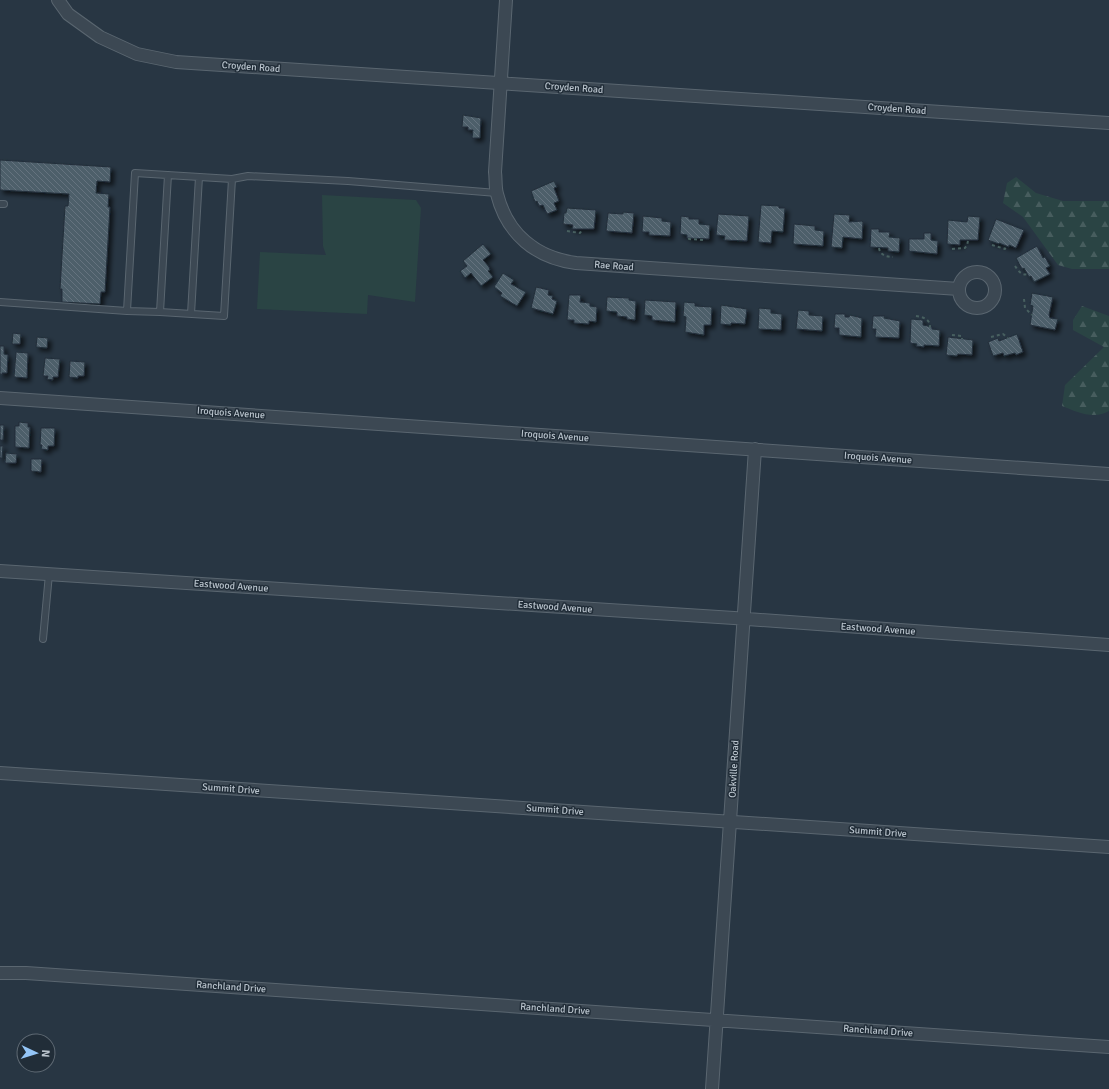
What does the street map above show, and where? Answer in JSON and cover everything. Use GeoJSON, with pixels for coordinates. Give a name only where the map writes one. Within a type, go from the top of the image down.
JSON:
{"type":"FeatureCollection","features":[{"type":"Feature","properties":{"kind":"street","name":"Croyden Road"},"geometry":{"type":"LineString","coordinates":[[58,0],[68,14],[100,37],[137,54],[176,62],[1109,123]]}},
{"type":"Feature","properties":{"kind":"street","name":"Rae Road"},"geometry":{"type":"LineString","coordinates":[[506,0],[495,172],[497,192],[502,209],[509,222],[519,235],[541,253],[565,262],[959,290]]}},
{"type":"Feature","properties":{"kind":"street","name":"Iroquois Avenue"},"geometry":{"type":"LineString","coordinates":[[0,398],[1109,474]]}},
{"type":"Feature","properties":{"kind":"street","name":"Oakville Road"},"geometry":{"type":"LineString","coordinates":[[712,1089],[754,449]]}},
{"type":"Feature","properties":{"kind":"street","name":"Eastwood Avenue"},"geometry":{"type":"LineString","coordinates":[[0,571],[743,619],[1109,645]]}},
{"type":"Feature","properties":{"kind":"street","name":"Summit Drive"},"geometry":{"type":"LineString","coordinates":[[0,773],[1109,847]]}},
{"type":"Feature","properties":{"kind":"street","name":"Ranchland Drive"},"geometry":{"type":"LineString","coordinates":[[0,972],[1109,1047]]}},
{"type":"Feature","properties":{"kind":"lane"},"geometry":{"type":"LineString","coordinates":[[127,311],[135,173],[232,179],[248,176],[326,180],[497,192]]}},
{"type":"Feature","properties":{"kind":"lane"},"geometry":{"type":"LineString","coordinates":[[160,312],[168,175]]}},
{"type":"Feature","properties":{"kind":"lane"},"geometry":{"type":"LineString","coordinates":[[191,314],[199,177]]}},
{"type":"Feature","properties":{"kind":"lane"},"geometry":{"type":"LineString","coordinates":[[0,302],[224,316],[232,179]]}},
{"type":"Feature","properties":{"kind":"lane"},"geometry":{"type":"LineString","coordinates":[[43,639],[49,574]]}},
{"type":"Feature","properties":{"kind":"path"},"geometry":{"type":"LineString","coordinates":[[568,232],[580,233],[582,230]]}},
{"type":"Feature","properties":{"kind":"path"},"geometry":{"type":"LineString","coordinates":[[689,238],[703,240]]}},
{"type":"Feature","properties":{"kind":"path"},"geometry":{"type":"LineString","coordinates":[[952,249],[965,248],[968,241]]}},
{"type":"Feature","properties":{"kind":"path"},"geometry":{"type":"LineString","coordinates":[[992,245],[1003,249],[1006,246]]}},
{"type":"Feature","properties":{"kind":"path"},"geometry":{"type":"LineString","coordinates":[[879,248],[880,252],[884,255],[892,257]]}},
{"type":"Feature","properties":{"kind":"path"},"geometry":{"type":"LineString","coordinates":[[1015,266],[1024,275],[1028,274]]}},
{"type":"Feature","properties":{"kind":"path"},"geometry":{"type":"LineString","coordinates":[[1024,299],[1024,308],[1032,315]]}},
{"type":"Feature","properties":{"kind":"path"},"geometry":{"type":"LineString","coordinates":[[916,316],[924,317],[928,320],[930,327]]}},
{"type":"Feature","properties":{"kind":"path"},"geometry":{"type":"LineString","coordinates":[[991,337],[1003,334],[1008,338]]}},
{"type":"Feature","properties":{"kind":"path"},"geometry":{"type":"LineString","coordinates":[[952,335],[962,336],[962,339]]}},
{"type":"Feature","properties":{"kind":"green space"},"geometry":{"type":"Polygon","coordinates":[[[1016,177],[1036,193],[1063,201],[1109,201],[1109,269],[1072,269],[1058,265],[1023,217],[1003,203],[1007,183],[1016,177]]]}},
{"type":"Feature","properties":{"kind":"green space"},"geometry":{"type":"Polygon","coordinates":[[[322,195],[416,200],[421,208],[415,302],[368,295],[367,314],[257,309],[260,252],[326,255],[323,246],[322,195]]]}},
{"type":"Feature","properties":{"kind":"green space"},"geometry":{"type":"Polygon","coordinates":[[[1082,306],[1109,316],[1109,411],[1097,415],[1074,411],[1062,406],[1065,385],[1104,347],[1073,330],[1073,320],[1082,306]]]}},
{"type":"Feature","properties":{"kind":"building"},"geometry":{"type":"Polygon","coordinates":[[[463,115],[481,118],[480,138],[472,138],[473,130],[468,130],[468,127],[462,127],[463,115]]]}},
{"type":"Feature","properties":{"kind":"building"},"geometry":{"type":"Polygon","coordinates":[[[0,160],[111,167],[110,182],[97,181],[96,193],[109,194],[108,207],[110,207],[105,292],[101,292],[100,304],[62,302],[62,289],[60,289],[65,206],[68,206],[69,194],[0,190],[0,160]]]}},
{"type":"Feature","properties":{"kind":"building"},"geometry":{"type":"Polygon","coordinates":[[[554,181],[557,187],[554,188],[559,201],[554,203],[557,210],[547,214],[543,205],[539,206],[537,201],[535,202],[531,191],[554,181]]]}},
{"type":"Feature","properties":{"kind":"building"},"geometry":{"type":"Polygon","coordinates":[[[761,205],[779,206],[779,208],[785,208],[783,232],[772,231],[771,243],[758,242],[761,205]]]}},
{"type":"Feature","properties":{"kind":"building"},"geometry":{"type":"Polygon","coordinates":[[[567,208],[596,210],[594,229],[572,229],[573,225],[563,224],[564,213],[566,213],[567,208]]]}},
{"type":"Feature","properties":{"kind":"building"},"geometry":{"type":"Polygon","coordinates":[[[623,212],[634,213],[632,233],[606,231],[608,213],[623,214],[623,212]]]}},
{"type":"Feature","properties":{"kind":"building"},"geometry":{"type":"Polygon","coordinates":[[[718,214],[749,216],[747,241],[724,240],[725,236],[716,235],[718,214]]]}},
{"type":"Feature","properties":{"kind":"building"},"geometry":{"type":"Polygon","coordinates":[[[834,214],[850,215],[849,222],[862,221],[862,239],[843,237],[842,248],[831,247],[834,214]]]}},
{"type":"Feature","properties":{"kind":"building"},"geometry":{"type":"Polygon","coordinates":[[[643,216],[662,218],[662,221],[671,222],[670,236],[649,235],[649,232],[642,232],[643,216]]]}},
{"type":"Feature","properties":{"kind":"building"},"geometry":{"type":"Polygon","coordinates":[[[681,216],[689,217],[689,219],[699,219],[699,224],[710,225],[709,239],[687,238],[687,235],[680,234],[681,216]]]}},
{"type":"Feature","properties":{"kind":"building"},"geometry":{"type":"Polygon","coordinates":[[[968,216],[980,217],[978,240],[960,240],[960,245],[947,244],[948,220],[967,222],[968,216]]]}},
{"type":"Feature","properties":{"kind":"building"},"geometry":{"type":"Polygon","coordinates":[[[996,219],[1024,230],[1016,248],[988,240],[996,219]]]}},
{"type":"Feature","properties":{"kind":"building"},"geometry":{"type":"Polygon","coordinates":[[[794,224],[815,226],[815,230],[824,231],[823,246],[793,244],[794,224]]]}},
{"type":"Feature","properties":{"kind":"building"},"geometry":{"type":"Polygon","coordinates":[[[871,229],[879,229],[879,232],[890,232],[889,237],[900,238],[899,252],[888,251],[888,248],[870,247],[871,229]]]}},
{"type":"Feature","properties":{"kind":"building"},"geometry":{"type":"Polygon","coordinates":[[[924,233],[931,233],[931,240],[938,241],[937,254],[909,251],[909,239],[924,239],[924,233]]]}},
{"type":"Feature","properties":{"kind":"building"},"geometry":{"type":"Polygon","coordinates":[[[483,244],[491,254],[483,260],[489,267],[490,270],[488,271],[493,277],[481,286],[471,273],[465,278],[460,271],[467,266],[463,261],[483,244]]]}},
{"type":"Feature","properties":{"kind":"building"},"geometry":{"type":"Polygon","coordinates":[[[1037,246],[1043,258],[1045,257],[1050,266],[1046,268],[1050,274],[1034,282],[1024,268],[1022,269],[1016,258],[1037,246]]]}},
{"type":"Feature","properties":{"kind":"building"},"geometry":{"type":"Polygon","coordinates":[[[503,273],[514,280],[511,284],[526,292],[517,306],[500,296],[502,293],[494,287],[503,273]]]}},
{"type":"Feature","properties":{"kind":"building"},"geometry":{"type":"Polygon","coordinates":[[[536,287],[549,290],[548,295],[553,296],[552,299],[557,301],[553,314],[531,308],[536,287]]]}},
{"type":"Feature","properties":{"kind":"building"},"geometry":{"type":"Polygon","coordinates":[[[1032,293],[1053,297],[1049,315],[1050,318],[1058,319],[1055,330],[1030,325],[1033,306],[1030,305],[1032,293]]]}},
{"type":"Feature","properties":{"kind":"building"},"geometry":{"type":"Polygon","coordinates":[[[569,295],[581,295],[580,302],[590,303],[590,306],[597,307],[596,322],[589,321],[589,324],[574,323],[574,320],[567,320],[569,295]]]}},
{"type":"Feature","properties":{"kind":"building"},"geometry":{"type":"Polygon","coordinates":[[[607,297],[629,298],[629,300],[636,301],[635,320],[617,316],[617,312],[606,311],[607,297]]]}},
{"type":"Feature","properties":{"kind":"building"},"geometry":{"type":"Polygon","coordinates":[[[645,300],[676,302],[675,322],[652,320],[652,316],[644,315],[645,300]]]}},
{"type":"Feature","properties":{"kind":"building"},"geometry":{"type":"Polygon","coordinates":[[[684,302],[695,303],[695,306],[712,307],[711,325],[704,325],[704,335],[685,332],[686,317],[683,316],[684,302]]]}},
{"type":"Feature","properties":{"kind":"building"},"geometry":{"type":"Polygon","coordinates":[[[721,305],[747,309],[745,324],[720,324],[721,305]]]}},
{"type":"Feature","properties":{"kind":"building"},"geometry":{"type":"Polygon","coordinates":[[[759,308],[771,309],[771,313],[782,314],[781,330],[758,329],[759,308]]]}},
{"type":"Feature","properties":{"kind":"building"},"geometry":{"type":"Polygon","coordinates":[[[798,310],[809,311],[809,315],[823,316],[822,331],[796,329],[798,310]]]}},
{"type":"Feature","properties":{"kind":"building"},"geometry":{"type":"Polygon","coordinates":[[[835,314],[845,314],[845,317],[849,317],[850,315],[862,318],[861,337],[839,335],[839,328],[834,328],[835,314]]]}},
{"type":"Feature","properties":{"kind":"building"},"geometry":{"type":"Polygon","coordinates":[[[873,316],[885,316],[884,318],[900,321],[899,338],[875,337],[876,329],[872,329],[873,316]]]}},
{"type":"Feature","properties":{"kind":"building"},"geometry":{"type":"Polygon","coordinates":[[[911,319],[923,320],[923,325],[932,327],[932,329],[940,330],[939,346],[924,345],[924,347],[916,346],[917,344],[910,343],[911,319]]]}},
{"type":"Feature","properties":{"kind":"building"},"geometry":{"type":"Polygon","coordinates":[[[13,333],[21,334],[20,344],[12,344],[13,333]]]}},
{"type":"Feature","properties":{"kind":"building"},"geometry":{"type":"Polygon","coordinates":[[[1017,334],[1023,352],[1016,355],[1015,353],[1004,356],[1003,353],[993,356],[988,342],[998,338],[999,341],[1017,334]]]}},
{"type":"Feature","properties":{"kind":"building"},"geometry":{"type":"Polygon","coordinates":[[[37,337],[48,338],[47,348],[36,347],[37,337]]]}},
{"type":"Feature","properties":{"kind":"building"},"geometry":{"type":"Polygon","coordinates":[[[948,337],[973,340],[972,355],[946,355],[948,337]]]}},
{"type":"Feature","properties":{"kind":"building"},"geometry":{"type":"Polygon","coordinates":[[[0,346],[4,346],[4,354],[8,355],[7,373],[2,373],[2,375],[0,374],[0,346]]]}},
{"type":"Feature","properties":{"kind":"building"},"geometry":{"type":"Polygon","coordinates":[[[16,352],[28,353],[27,378],[14,377],[16,352]]]}},
{"type":"Feature","properties":{"kind":"building"},"geometry":{"type":"Polygon","coordinates":[[[45,358],[60,359],[58,377],[53,377],[53,380],[47,379],[48,376],[43,376],[45,358]]]}},
{"type":"Feature","properties":{"kind":"building"},"geometry":{"type":"Polygon","coordinates":[[[70,361],[85,362],[84,376],[78,376],[78,378],[69,377],[70,361]]]}},
{"type":"Feature","properties":{"kind":"building"},"geometry":{"type":"Polygon","coordinates":[[[19,422],[28,423],[28,427],[30,427],[29,448],[15,447],[15,426],[19,426],[19,422]]]}},
{"type":"Feature","properties":{"kind":"building"},"geometry":{"type":"Polygon","coordinates":[[[0,425],[4,425],[3,440],[0,440],[0,425]]]}},
{"type":"Feature","properties":{"kind":"building"},"geometry":{"type":"Polygon","coordinates":[[[41,428],[55,428],[54,446],[48,446],[48,450],[41,449],[41,428]]]}},
{"type":"Feature","properties":{"kind":"building"},"geometry":{"type":"Polygon","coordinates":[[[0,446],[3,446],[2,458],[0,458],[0,446]]]}},
{"type":"Feature","properties":{"kind":"building"},"geometry":{"type":"Polygon","coordinates":[[[6,453],[17,454],[16,463],[5,463],[6,453]]]}},
{"type":"Feature","properties":{"kind":"building"},"geometry":{"type":"Polygon","coordinates":[[[31,459],[42,459],[41,472],[31,471],[31,459]]]}}]}
